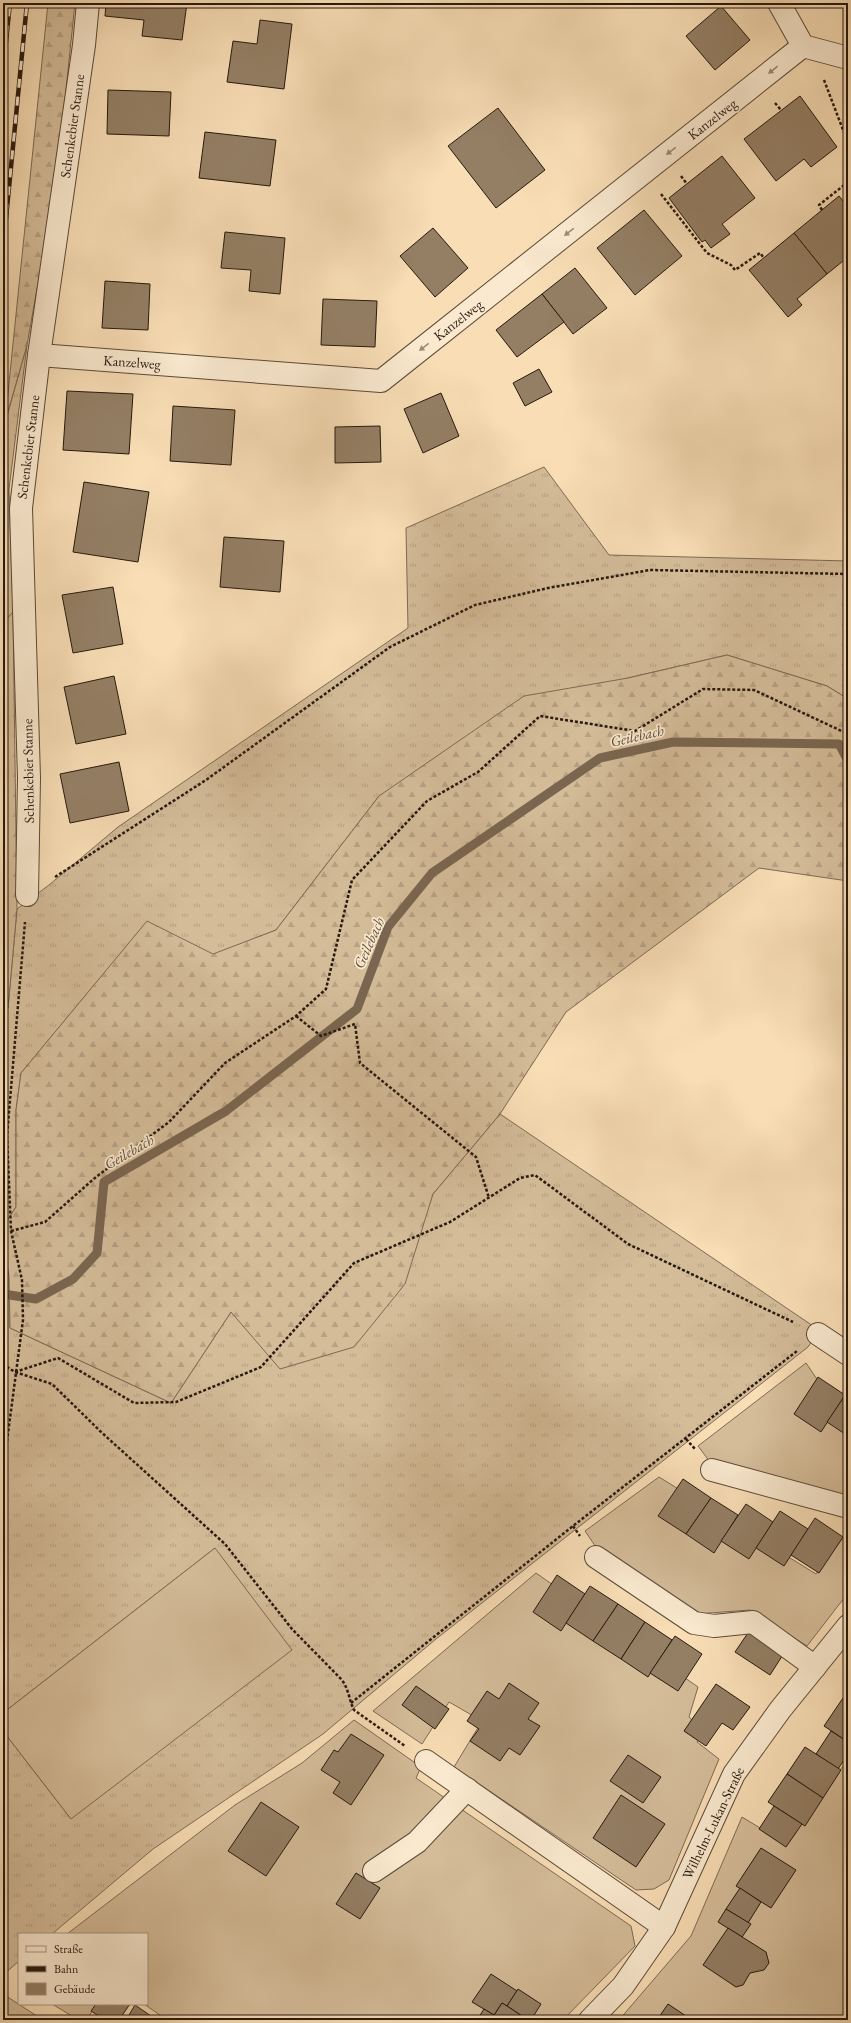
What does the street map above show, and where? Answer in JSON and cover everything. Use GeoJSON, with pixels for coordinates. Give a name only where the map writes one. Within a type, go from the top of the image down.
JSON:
{"type":"FeatureCollection","features":[{"type":"Feature","properties":{"kind":"street","name":"Schenkebier Stanne"},"geometry":{"type":"LineString","coordinates":[[27,895],[29,778],[20,508],[39,355],[88,3]]}},
{"type":"Feature","properties":{"kind":"street"},"geometry":{"type":"LineString","coordinates":[[779,3],[807,47],[848,58]]}},
{"type":"Feature","properties":{"kind":"street","name":"Kanzelweg"},"geometry":{"type":"LineString","coordinates":[[39,355],[381,381],[644,173],[807,47]]}},
{"type":"Feature","properties":{"kind":"street"},"geometry":{"type":"LineString","coordinates":[[712,1470],[848,1507]]}},
{"type":"Feature","properties":{"kind":"street"},"geometry":{"type":"LineString","coordinates":[[596,1557],[694,1623],[714,1626],[753,1622],[815,1667]]}},
{"type":"Feature","properties":{"kind":"street","name":"Wilhelm-Lukan-Straße"},"geometry":{"type":"LineString","coordinates":[[590,2020],[623,1986],[664,1927],[734,1774],[780,1710],[848,1626]]}},
{"type":"Feature","properties":{"kind":"street"},"geometry":{"type":"LineString","coordinates":[[426,1761],[467,1788],[664,1927]]}},
{"type":"Feature","properties":{"kind":"street"},"geometry":{"type":"LineString","coordinates":[[374,1871],[417,1842],[467,1788]]}},
{"type":"Feature","properties":{"kind":"path"},"geometry":{"type":"LineString","coordinates":[[807,47],[848,143]]}},
{"type":"Feature","properties":{"kind":"path"},"geometry":{"type":"LineString","coordinates":[[778,106],[781,110]]}},
{"type":"Feature","properties":{"kind":"path"},"geometry":{"type":"LineString","coordinates":[[644,173],[707,253],[731,265],[735,270],[760,253],[764,258]]}},
{"type":"Feature","properties":{"kind":"path"},"geometry":{"type":"LineString","coordinates":[[822,210],[819,205],[848,182]]}},
{"type":"Feature","properties":{"kind":"path"},"geometry":{"type":"LineString","coordinates":[[3,1471],[23,1320],[22,1280],[11,1231],[7,1136],[27,895],[206,780],[390,647],[475,605],[548,588],[650,570],[848,574]]}},
{"type":"Feature","properties":{"kind":"path"},"geometry":{"type":"LineString","coordinates":[[11,1231],[45,1222],[96,1177],[169,1122],[225,1062],[296,1016],[326,989],[352,880],[427,800],[478,772],[540,716],[635,731],[703,689],[754,690],[848,734]]}},
{"type":"Feature","properties":{"kind":"path"},"geometry":{"type":"LineString","coordinates":[[296,1016],[321,1036],[355,1024],[360,1063],[476,1156],[489,1198]]}},
{"type":"Feature","properties":{"kind":"path"},"geometry":{"type":"LineString","coordinates":[[15,1372],[58,1358],[134,1403],[176,1402],[261,1367],[354,1263],[450,1222],[520,1178],[535,1175],[628,1244],[832,1344],[567,1531],[351,1702]]}},
{"type":"Feature","properties":{"kind":"path"},"geometry":{"type":"LineString","coordinates":[[3,1347],[7,1367],[15,1372],[52,1384],[100,1431],[225,1544],[292,1629],[349,1689],[354,1710],[426,1761]]}},
{"type":"Feature","properties":{"kind":"green space"},"geometry":{"type":"Polygon","coordinates":[[[48,3],[75,3],[57,176],[27,345],[5,422],[48,3]]]}},
{"type":"Feature","properties":{"kind":"green space"},"geometry":{"type":"Polygon","coordinates":[[[27,345],[9,489],[13,612],[3,623],[3,453],[5,423],[27,345]]]}},
{"type":"Feature","properties":{"kind":"green space"},"geometry":{"type":"Polygon","coordinates":[[[544,467],[609,555],[848,561],[848,699],[827,686],[727,655],[628,678],[379,796],[276,930],[213,955],[147,922],[21,1073],[16,1110],[16,1207],[3,1227],[3,1012],[8,1008],[17,909],[49,885],[118,827],[408,628],[406,528],[544,467]]]}},
{"type":"Feature","properties":{"kind":"green space"},"geometry":{"type":"Polygon","coordinates":[[[13,612],[17,909],[8,1008],[3,1012],[3,623],[13,612]]]}},
{"type":"Feature","properties":{"kind":"green space"},"geometry":{"type":"Polygon","coordinates":[[[727,655],[827,686],[848,699],[848,881],[759,868],[566,1012],[500,1114],[433,1194],[405,1284],[354,1347],[280,1369],[231,1312],[171,1403],[10,1328],[9,1276],[3,1241],[3,1227],[16,1207],[16,1110],[21,1073],[147,921],[213,954],[276,930],[379,796],[524,696],[628,678],[727,655]]]}},
{"type":"Feature","properties":{"kind":"green space"},"geometry":{"type":"Polygon","coordinates":[[[500,1114],[819,1330],[808,1347],[436,1639],[323,1734],[153,1849],[53,1933],[18,1933],[18,1962],[4,1974],[3,1731],[71,1819],[215,1548],[3,1713],[3,1241],[9,1276],[10,1328],[171,1403],[231,1312],[433,1194],[500,1114]]]}},
{"type":"Feature","properties":{"kind":"green space"},"geometry":{"type":"Polygon","coordinates":[[[806,1363],[848,1425],[848,1499],[713,1466],[698,1446],[806,1363]]]}},
{"type":"Feature","properties":{"kind":"green space"},"geometry":{"type":"Polygon","coordinates":[[[659,1477],[816,1574],[848,1531],[848,1593],[807,1646],[750,1610],[695,1614],[600,1553],[585,1531],[659,1477]]]}},
{"type":"Feature","properties":{"kind":"green space"},"geometry":{"type":"Polygon","coordinates":[[[215,1548],[292,1650],[71,1819],[3,1731],[3,1713],[215,1548]]]}},
{"type":"Feature","properties":{"kind":"green space"},"geometry":{"type":"Polygon","coordinates":[[[536,1573],[698,1687],[689,1717],[705,1731],[697,1742],[719,1759],[669,1880],[654,1889],[636,1890],[454,1767],[482,1721],[449,1702],[422,1744],[373,1711],[536,1573]]]}},
{"type":"Feature","properties":{"kind":"green space"},"geometry":{"type":"Polygon","coordinates":[[[354,1720],[421,1767],[416,1778],[631,1926],[635,1946],[563,2020],[167,2020],[145,2005],[148,2005],[148,1933],[68,1933],[235,1805],[302,1763],[354,1720]]]}},
{"type":"Feature","properties":{"kind":"green space"},"geometry":{"type":"Polygon","coordinates":[[[848,1760],[848,2020],[619,2020],[691,1936],[742,1817],[783,1842],[848,1760]]]}},
{"type":"Feature","properties":{"kind":"green space"},"geometry":{"type":"Polygon","coordinates":[[[3,1994],[43,2020],[3,2020],[3,1994]]]}},
{"type":"Feature","properties":{"kind":"green space"},"geometry":{"type":"Polygon","coordinates":[[[54,2005],[96,2005],[89,2016],[77,2019],[54,2005]]]}},
{"type":"Feature","properties":{"kind":"building"},"geometry":{"type":"Polygon","coordinates":[[[106,3],[187,3],[182,40],[142,36],[144,20],[105,16],[106,3]]]}},
{"type":"Feature","properties":{"kind":"building"},"geometry":{"type":"Polygon","coordinates":[[[721,6],[750,40],[715,70],[686,36],[721,6]]]}},
{"type":"Feature","properties":{"kind":"building"},"geometry":{"type":"Polygon","coordinates":[[[260,20],[292,24],[284,89],[227,82],[233,41],[257,44],[260,20]]]}},
{"type":"Feature","properties":{"kind":"building"},"geometry":{"type":"Polygon","coordinates":[[[108,90],[171,92],[169,136],[107,134],[108,90]]]}},
{"type":"Feature","properties":{"kind":"building"},"geometry":{"type":"Polygon","coordinates":[[[800,96],[837,147],[811,167],[804,159],[776,181],[744,139],[800,96]]]}},
{"type":"Feature","properties":{"kind":"building"},"geometry":{"type":"Polygon","coordinates":[[[498,108],[545,170],[496,208],[448,146],[498,108]]]}},
{"type":"Feature","properties":{"kind":"building"},"geometry":{"type":"Polygon","coordinates":[[[205,132],[276,140],[270,186],[199,178],[205,132]]]}},
{"type":"Feature","properties":{"kind":"building"},"geometry":{"type":"Polygon","coordinates":[[[722,156],[755,198],[722,224],[730,234],[711,248],[705,240],[702,242],[669,198],[722,156]]]}},
{"type":"Feature","properties":{"kind":"building"},"geometry":{"type":"Polygon","coordinates":[[[839,196],[848,207],[848,257],[827,274],[794,233],[839,196]]]}},
{"type":"Feature","properties":{"kind":"building"},"geometry":{"type":"Polygon","coordinates":[[[644,210],[682,256],[635,295],[597,248],[644,210]]]}},
{"type":"Feature","properties":{"kind":"building"},"geometry":{"type":"Polygon","coordinates":[[[433,228],[468,268],[435,297],[400,256],[433,228]]]}},
{"type":"Feature","properties":{"kind":"building"},"geometry":{"type":"Polygon","coordinates":[[[225,232],[285,238],[280,294],[249,291],[251,270],[221,268],[225,232]]]}},
{"type":"Feature","properties":{"kind":"building"},"geometry":{"type":"Polygon","coordinates":[[[794,233],[827,274],[797,299],[802,305],[788,317],[749,270],[794,233]]]}},
{"type":"Feature","properties":{"kind":"building"},"geometry":{"type":"Polygon","coordinates":[[[575,268],[607,308],[573,334],[542,294],[575,268]]]}},
{"type":"Feature","properties":{"kind":"building"},"geometry":{"type":"Polygon","coordinates":[[[105,281],[150,284],[148,330],[102,328],[105,281]]]}},
{"type":"Feature","properties":{"kind":"building"},"geometry":{"type":"Polygon","coordinates":[[[542,294],[564,322],[517,357],[496,330],[542,294]]]}},
{"type":"Feature","properties":{"kind":"building"},"geometry":{"type":"Polygon","coordinates":[[[323,299],[377,301],[375,347],[321,345],[323,299]]]}},
{"type":"Feature","properties":{"kind":"building"},"geometry":{"type":"Polygon","coordinates":[[[539,369],[552,392],[525,406],[513,383],[539,369]]]}},
{"type":"Feature","properties":{"kind":"building"},"geometry":{"type":"Polygon","coordinates":[[[67,391],[133,394],[129,454],[63,450],[67,391]]]}},
{"type":"Feature","properties":{"kind":"building"},"geometry":{"type":"Polygon","coordinates":[[[441,393],[459,436],[423,453],[404,409],[441,393]]]}},
{"type":"Feature","properties":{"kind":"building"},"geometry":{"type":"Polygon","coordinates":[[[173,406],[235,410],[231,465],[170,461],[173,406]]]}},
{"type":"Feature","properties":{"kind":"building"},"geometry":{"type":"Polygon","coordinates":[[[380,426],[381,462],[335,463],[335,427],[380,426]]]}},
{"type":"Feature","properties":{"kind":"building"},"geometry":{"type":"Polygon","coordinates":[[[84,482],[149,492],[138,562],[73,552],[84,482]]]}},
{"type":"Feature","properties":{"kind":"building"},"geometry":{"type":"Polygon","coordinates":[[[224,537],[284,541],[280,592],[220,587],[224,537]]]}},
{"type":"Feature","properties":{"kind":"building"},"geometry":{"type":"Polygon","coordinates":[[[113,587],[123,644],[73,653],[62,595],[113,587]]]}},
{"type":"Feature","properties":{"kind":"building"},"geometry":{"type":"Polygon","coordinates":[[[114,676],[126,734],[76,744],[64,687],[114,676]]]}},
{"type":"Feature","properties":{"kind":"building"},"geometry":{"type":"Polygon","coordinates":[[[119,762],[129,811],[70,823],[60,774],[119,762]]]}},
{"type":"Feature","properties":{"kind":"building"},"geometry":{"type":"Polygon","coordinates":[[[818,1377],[845,1395],[821,1432],[794,1414],[818,1377]]]}},
{"type":"Feature","properties":{"kind":"building"},"geometry":{"type":"Polygon","coordinates":[[[848,1391],[848,1436],[827,1422],[848,1391]]]}},
{"type":"Feature","properties":{"kind":"building"},"geometry":{"type":"Polygon","coordinates":[[[683,1479],[711,1498],[686,1534],[658,1516],[683,1479]]]}},
{"type":"Feature","properties":{"kind":"building"},"geometry":{"type":"Polygon","coordinates":[[[711,1498],[738,1515],[714,1553],[686,1534],[711,1498]]]}},
{"type":"Feature","properties":{"kind":"building"},"geometry":{"type":"Polygon","coordinates":[[[746,1504],[773,1522],[749,1559],[721,1541],[746,1504]]]}},
{"type":"Feature","properties":{"kind":"building"},"geometry":{"type":"Polygon","coordinates":[[[780,1511],[808,1529],[784,1566],[756,1548],[780,1511]]]}},
{"type":"Feature","properties":{"kind":"building"},"geometry":{"type":"Polygon","coordinates":[[[815,1518],[843,1537],[819,1573],[791,1555],[815,1518]]]}},
{"type":"Feature","properties":{"kind":"building"},"geometry":{"type":"Polygon","coordinates":[[[557,1575],[585,1594],[561,1631],[533,1612],[557,1575]]]}},
{"type":"Feature","properties":{"kind":"building"},"geometry":{"type":"Polygon","coordinates":[[[590,1586],[618,1604],[593,1641],[566,1623],[590,1586]]]}},
{"type":"Feature","properties":{"kind":"building"},"geometry":{"type":"Polygon","coordinates":[[[618,1604],[645,1622],[621,1659],[593,1641],[618,1604]]]}},
{"type":"Feature","properties":{"kind":"building"},"geometry":{"type":"Polygon","coordinates":[[[645,1622],[672,1640],[648,1677],[621,1659],[645,1622]]]}},
{"type":"Feature","properties":{"kind":"building"},"geometry":{"type":"Polygon","coordinates":[[[752,1627],[786,1650],[770,1675],[735,1652],[752,1627]]]}},
{"type":"Feature","properties":{"kind":"building"},"geometry":{"type":"Polygon","coordinates":[[[675,1636],[702,1654],[678,1691],[650,1673],[675,1636]]]}},
{"type":"Feature","properties":{"kind":"building"},"geometry":{"type":"Polygon","coordinates":[[[509,1683],[539,1703],[528,1719],[540,1726],[520,1755],[509,1748],[500,1761],[470,1741],[479,1729],[467,1721],[487,1691],[499,1699],[509,1683]]]}},
{"type":"Feature","properties":{"kind":"building"},"geometry":{"type":"Polygon","coordinates":[[[716,1684],[750,1707],[733,1730],[722,1723],[706,1746],[684,1731],[716,1684]]]}},
{"type":"Feature","properties":{"kind":"building"},"geometry":{"type":"Polygon","coordinates":[[[416,1686],[449,1709],[435,1729],[402,1705],[416,1686]]]}},
{"type":"Feature","properties":{"kind":"building"},"geometry":{"type":"Polygon","coordinates":[[[843,1698],[848,1702],[848,1742],[824,1726],[843,1698]]]}},
{"type":"Feature","properties":{"kind":"building"},"geometry":{"type":"Polygon","coordinates":[[[831,1731],[848,1742],[848,1754],[838,1769],[816,1754],[831,1731]]]}},
{"type":"Feature","properties":{"kind":"building"},"geometry":{"type":"Polygon","coordinates":[[[351,1734],[384,1755],[351,1805],[333,1793],[340,1782],[321,1770],[334,1750],[338,1752],[351,1734]]]}},
{"type":"Feature","properties":{"kind":"building"},"geometry":{"type":"Polygon","coordinates":[[[805,1747],[841,1770],[823,1798],[787,1774],[805,1747]]]}},
{"type":"Feature","properties":{"kind":"building"},"geometry":{"type":"Polygon","coordinates":[[[628,1755],[661,1777],[643,1803],[610,1781],[628,1755]]]}},
{"type":"Feature","properties":{"kind":"building"},"geometry":{"type":"Polygon","coordinates":[[[787,1774],[823,1798],[805,1826],[768,1802],[787,1774]]]}},
{"type":"Feature","properties":{"kind":"building"},"geometry":{"type":"Polygon","coordinates":[[[621,1795],[665,1824],[636,1867],[593,1838],[621,1795]]]}},
{"type":"Feature","properties":{"kind":"building"},"geometry":{"type":"Polygon","coordinates":[[[261,1802],[299,1827],[266,1876],[228,1851],[261,1802]]]}},
{"type":"Feature","properties":{"kind":"building"},"geometry":{"type":"Polygon","coordinates":[[[774,1806],[802,1824],[786,1847],[759,1829],[774,1806]]]}},
{"type":"Feature","properties":{"kind":"building"},"geometry":{"type":"Polygon","coordinates":[[[761,1848],[796,1870],[771,1908],[736,1886],[761,1848]]]}},
{"type":"Feature","properties":{"kind":"building"},"geometry":{"type":"Polygon","coordinates":[[[356,1873],[380,1888],[360,1919],[336,1904],[356,1873]]]}},
{"type":"Feature","properties":{"kind":"building"},"geometry":{"type":"Polygon","coordinates":[[[740,1888],[761,1902],[748,1923],[726,1909],[740,1888]]]}},
{"type":"Feature","properties":{"kind":"building"},"geometry":{"type":"Polygon","coordinates":[[[726,1909],[751,1924],[742,1937],[718,1922],[726,1909]]]}},
{"type":"Feature","properties":{"kind":"building"},"geometry":{"type":"Polygon","coordinates":[[[728,1928],[766,1952],[769,1963],[764,1970],[750,1973],[743,1985],[736,1987],[703,1965],[728,1928]]]}},
{"type":"Feature","properties":{"kind":"building"},"geometry":{"type":"Polygon","coordinates":[[[491,1974],[517,1991],[507,2006],[502,2003],[494,2015],[472,2002],[491,1974]]]}},
{"type":"Feature","properties":{"kind":"building"},"geometry":{"type":"Polygon","coordinates":[[[518,1989],[541,2004],[531,2020],[528,2020],[507,2006],[518,1989]]]}},
{"type":"Feature","properties":{"kind":"building"},"geometry":{"type":"Polygon","coordinates":[[[502,2003],[507,2006],[528,2020],[491,2020],[502,2003]]]}},
{"type":"Feature","properties":{"kind":"building"},"geometry":{"type":"Polygon","coordinates":[[[668,2004],[692,2020],[657,2020],[668,2004]]]}},
{"type":"Feature","properties":{"kind":"building"},"geometry":{"type":"Polygon","coordinates":[[[95,2005],[129,2005],[119,2020],[105,2020],[91,2011],[95,2005]]]}},
{"type":"Feature","properties":{"kind":"building"},"geometry":{"type":"Polygon","coordinates":[[[135,2005],[151,2016],[149,2020],[126,2020],[135,2005]]]}},
{"type":"Feature","properties":{"kind":"building"},"geometry":{"type":"Polygon","coordinates":[[[484,2009],[494,2015],[491,2020],[477,2020],[484,2009]]]}},
{"type":"Feature","properties":{"kind":"waterway","name":"Geilebach"},"geometry":{"type":"LineString","coordinates":[[3,1294],[36,1299],[73,1279],[97,1253],[104,1182],[226,1111],[357,1009],[388,927],[432,873],[600,758],[673,742],[839,744],[848,761]]}},
{"type":"Feature","properties":{"kind":"railway"},"geometry":{"type":"LineString","coordinates":[[3,70],[10,3]]}},
{"type":"Feature","properties":{"kind":"railway"},"geometry":{"type":"LineString","coordinates":[[3,249],[27,3]]}}]}
